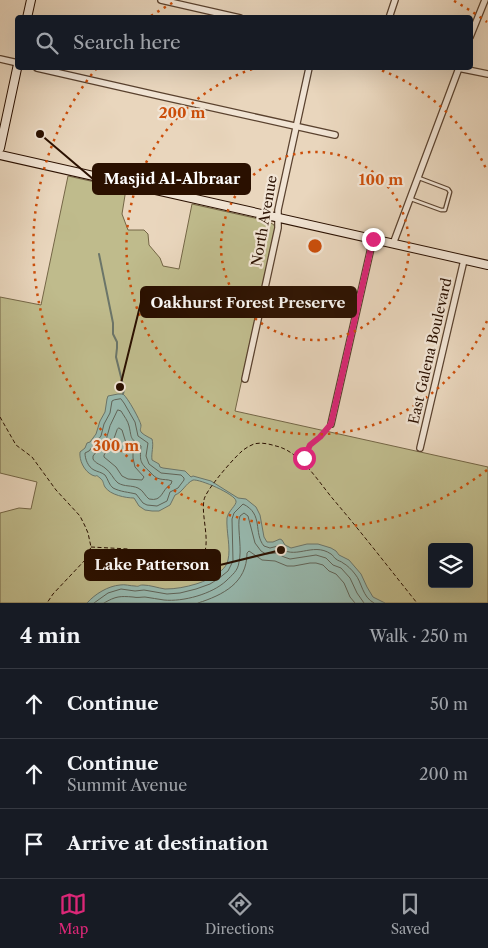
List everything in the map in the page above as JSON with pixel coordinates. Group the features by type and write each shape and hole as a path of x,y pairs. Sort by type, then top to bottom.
{"street":[{"path":"28,15 31,0"},
{"path":"161,0 227,15"},
{"path":"390,15 395,0"},
{"path":"473,30 485,0"},
{"path":"0,59 15,62"},
{"path":"0,148 17,70"},
{"path":"46,70 335,135"},
{"name":"North Avenue","path":"245,380 278,228 278,210 309,70"},
{"path":"393,244 457,70"},
{"path":"468,70 488,74"},
{"path":"0,155 488,265"},
{"path":"331,424 373,239"},
{"name":"East Galena Boulevard","path":"420,448 464,260"}],"lane":[{"path":"410,199 446,210 450,192 448,189 418,177"}],"path":[{"path":"0,417 16,445 32,457 86,526 91,547 86,559 53,594 48,603"},
{"path":"300,460 304,458 310,445 331,424"},
{"path":"91,547 129,549 155,569 182,571 192,567 199,562 204,554 206,544 205,495 242,452 252,445 259,443 289,451 300,460 348,516 417,603"}],"shaded area":[{"path":"68,176 126,189 122,214 128,230 144,230 148,234 149,245 160,258 163,266 179,269 192,204 268,221 275,228 235,411 488,467 488,603 0,603 0,513 19,508 31,509 37,482 0,473 0,297 41,305"}],"water":[{"path":"123,394 131,404 140,422 141,432 152,439 152,460 159,464 160,467 185,471 191,477 211,481 238,498 246,499 256,507 260,515 264,537 267,542 280,539 291,548 307,544 318,544 336,551 339,555 349,560 361,574 373,597 385,603 87,603 102,591 115,586 146,585 169,589 200,583 224,568 229,555 227,518 236,501 224,491 209,484 193,480 175,495 170,505 159,511 145,510 139,506 134,498 123,497 107,490 101,479 84,468 80,452 96,434 105,412 108,396"}],"waterway":[{"path":"99,254 113,323 113,334 117,342 116,357 124,389 123,394"}],"place":[{"name":"Masjid Al-Albraar","path":"40,134"},
{"name":"Oakhurst Forest Preserve","path":"120,387"},
{"name":"Lake Patterson","path":"281,550"}],"route":[{"path":"304,458 310,445 331,424 373,239"}]}
